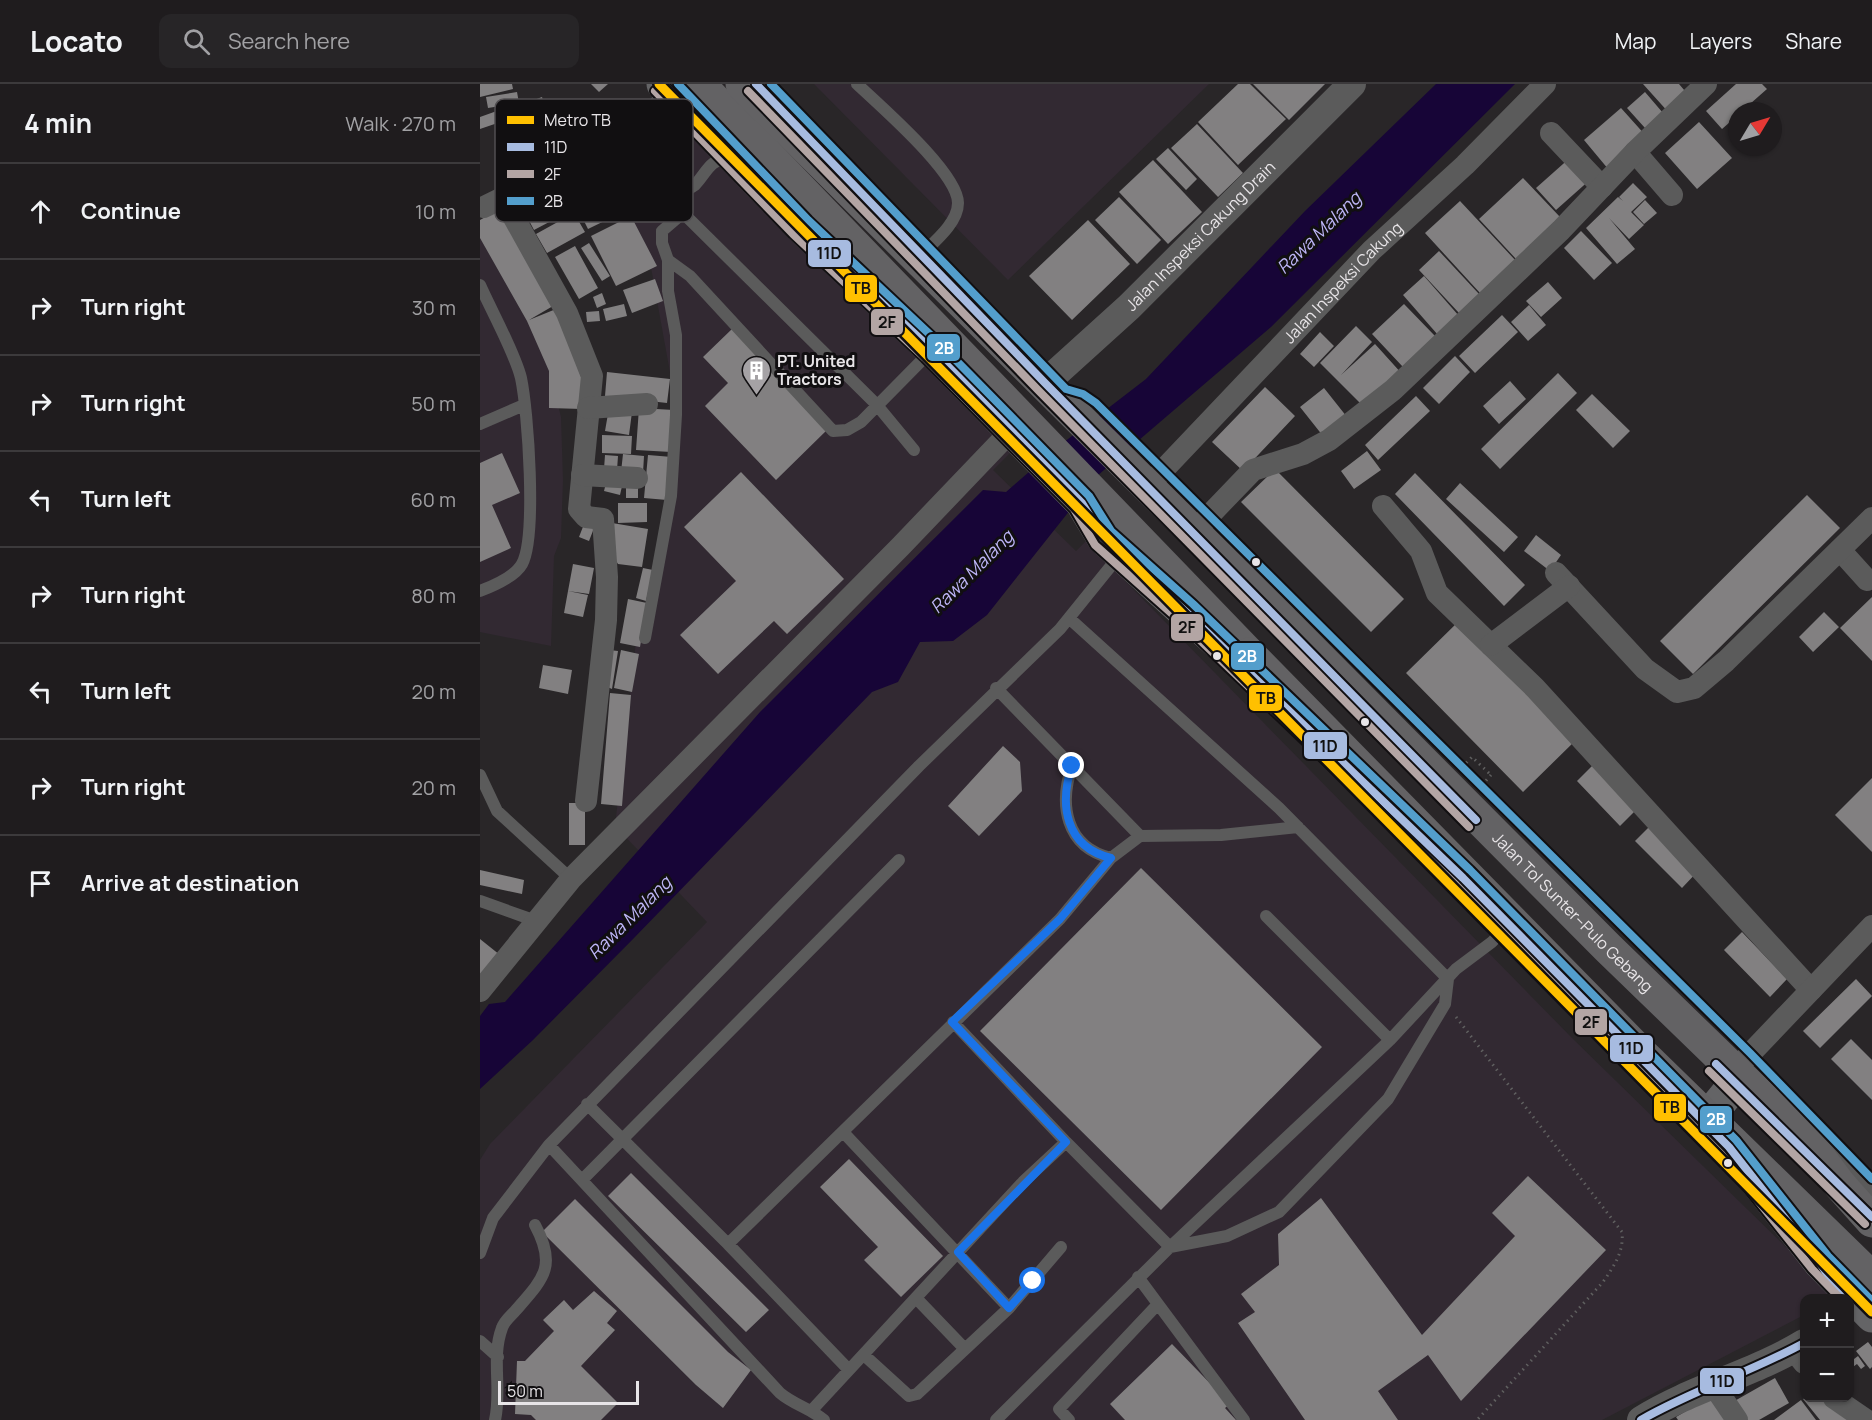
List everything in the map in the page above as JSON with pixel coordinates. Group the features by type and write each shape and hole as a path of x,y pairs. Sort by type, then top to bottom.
{"highway":[{"name":"Jalan Tol Sunter–Pulo Gebang","path":"742,84 1260,598 1608,948 1872,1201"},
{"path":"756,84 921,255 1068,402 1142,472 1735,1074 1872,1219"},
{"path":"678,87 690,99"},
{"path":"693,102 1249,654 1659,1071 1872,1278"},
{"path":"693,109 725,157 801,227 926,355 1019,440 1082,503 1112,546 1212,637 1463,878 1729,1147 1820,1263 1872,1316"},
{"path":"1249,654 1353,740 1394,778 1684,1076 1872,1260"},
{"path":"1704,1122 1735,1074"},
{"path":"1808,1142 1839,1184 1872,1219"},
{"path":"1820,1263 1839,1294"},
{"path":"1854,1319 1872,1324"}],"street":[{"name":"Jalan Inspeksi Cakung Drain","path":"1068,402 1129,307 1352,84"},
{"name":"Jalan Inspeksi Cakung","path":"1142,472 1372,250 1465,165 1545,84"},
{"path":"1202,523 1253,470 1303,454 1329,440 1393,390 1706,84"},
{"path":"667,99 678,87"},
{"path":"1551,133 1602,187"},
{"path":"1635,152 1672,195"},
{"path":"507,222 567,313 592,376 579,509 586,517 603,519 607,577 606,620 586,801"},
{"path":"588,408 647,404"},
{"path":"480,991 571,879 969,475 1019,440"},
{"path":"1142,472 1202,523 1735,1074 1872,1194"},
{"path":"582,475 637,478"},
{"path":"1383,506 1421,550 1437,593 1491,645 1620,778 1811,990"},
{"path":"1491,645 1562,580 1645,669 1677,692 1694,688 1726,661 1872,518"},
{"path":"1840,550 1867,580"},
{"path":"1735,1074 1811,990 1870,933"},
{"path":"1641,1420 1714,1386 1800,1352"},
{"path":"1714,1386 1737,1420"},
{"path":"1840,1402 1866,1420"}],"lane":[{"path":"857,84 933,159 954,187 958,204 949,226 921,255"},
{"path":"693,186 703,172 725,157"},
{"path":"645,638 671,496 676,415 676,335 668,291 668,260 662,243 662,231 672,222"},
{"path":"692,222 876,404 914,450"},
{"path":"668,260 690,276 833,431 848,430 854,426 926,355"},
{"path":"480,285 520,376 524,405 530,540 521,566 497,584 480,591"},
{"path":"480,424 524,405"},
{"path":"480,1253 493,1218 549,1145 996,688 1031,658 1070,619 1112,546"},
{"path":"1070,619 1298,827 1448,979"},
{"path":"996,688 1140,836"},
{"path":"1072,766 1065,788 1065,817 1083,843 1096,854 1111,858"},
{"path":"480,775 497,811 571,879"},
{"path":"728,1244 952,1022 1060,919 1111,858 1140,836 1221,835 1298,827"},
{"path":"582,1180 899,860"},
{"path":"480,900 536,921"},
{"path":"1266,916 1390,1040"},
{"path":"996,1420 1087,1332 1138,1277 1390,1040 1448,979 1508,926"},
{"path":"1170,1247 1227,1236 1279,1212 1388,1099 1445,1004 1448,979"},
{"path":"952,1022 1170,1247"},
{"path":"587,1104 728,1244 849,1370"},
{"path":"843,1132 1009,1308"},
{"path":"812,1410 958,1252 1066,1142"},
{"path":"549,1145 780,1393 793,1404 812,1410 824,1420"},
{"path":"495,1420 499,1401 498,1357 502,1326 539,1284 548,1266 543,1240 535,1225"},
{"path":"864,1355 909,1396 923,1390 964,1348 1009,1308 1061,1247"},
{"path":"1138,1277 1244,1420"},
{"path":"916,1298 964,1348"},
{"path":"1069,1420 1059,1410 1158,1304"},
{"path":"480,1341 498,1357"}],"path":[{"path":"1472,757 1491,775"},
{"path":"1445,1004 1622,1232 1623,1244 1618,1259 1603,1282 1477,1420"}],"shaded area":[{"path":"814,84 1209,84 1008,280"},
{"path":"693,116 1015,448 993,470 1076,551 1086,541 1572,1038 1834,1294 1800,1294 1800,1317 1602,1420 480,1420 480,1160 490,1144 707,922 615,826 637,632 657,573 675,400 650,262 627,222 693,222"},
{"path":"480,220 546,357 561,417 563,480 561,538 554,556 551,646 480,632"}],"water":[{"name":"Rawa Malang","path":"1436,84 1515,84 1271,327 1097,476 987,615 953,641 920,642 898,682 872,692 634,938 533,1040 480,1089 480,1016 489,1004 505,1002 760,712 983,490 1006,492 1059,446 1146,379 1305,211"}],"building":[{"path":"480,84 512,84 513,89 480,97"},
{"path":"591,84 608,84 599,92"},
{"path":"1238,84 1250,84 1286,119 1238,165 1198,122"},
{"path":"1253,84 1325,84 1289,120"},
{"path":"1643,84 1679,84 1690,97 1670,114"},
{"path":"1736,84 1762,84 1767,89 1752,102 1728,102 1728,124 1722,129 1706,111"},
{"path":"517,92 518,99 495,99 495,107 488,108 486,97"},
{"path":"1645,92 1663,113 1645,128 1627,108"},
{"path":"1621,108 1647,137 1609,170 1584,140"},
{"path":"495,112 495,124 480,129 480,117"},
{"path":"1699,122 1732,158 1697,189 1665,153"},
{"path":"1197,124 1243,173 1218,197 1171,148"},
{"path":"1168,148 1197,179 1186,190 1156,159"},
{"path":"1572,156 1592,178 1556,210 1536,188"},
{"path":"1153,160 1202,212 1168,244 1119,192"},
{"path":"1523,178 1560,217 1516,259 1479,219"},
{"path":"1633,183 1647,197 1631,212 1644,225 1629,239 1609,218 1635,249 1617,264 1586,228 1618,197 1623,201 1619,197"},
{"path":"1119,197 1161,240 1137,264 1095,220"},
{"path":"1645,200 1657,213 1644,224 1633,212"},
{"path":"1460,201 1516,261 1480,293 1425,233"},
{"path":"495,212 495,222 507,222 553,306 529,320 556,309 583,382 582,409 549,408 549,371 527,321 480,238 480,220"},
{"path":"1088,220 1130,264 1072,320 1029,276"},
{"path":"530,222 549,222 534,230"},
{"path":"558,222 579,222 585,232 547,253 536,234"},
{"path":"584,222 602,222 588,229"},
{"path":"619,222 634,222 657,266 616,286 591,236"},
{"path":"1581,231 1612,263 1594,280 1564,248"},
{"path":"589,243 610,276 602,281 581,248"},
{"path":"575,246 598,288 579,299 555,257"},
{"path":"1439,251 1479,294 1459,313 1419,270"},
{"path":"1424,276 1459,316 1438,335 1403,295"},
{"path":"655,279 663,301 632,313 623,290"},
{"path":"1548,282 1562,298 1541,317 1526,301"},
{"path":"602,293 606,304 597,308 593,297"},
{"path":"624,304 627,316 606,321 603,309"},
{"path":"1404,304 1435,336 1403,367 1372,334"},
{"path":"1529,305 1546,325 1528,341 1511,322"},
{"path":"599,311 600,321 587,322 586,312"},
{"path":"1502,315 1518,332 1475,373 1459,356"},
{"path":"1356,326 1372,342 1341,375 1375,344 1403,375 1366,409 1320,363"},
{"name":"PT. United Tractors","path":"732,329 828,429 776,480 705,406 728,383 703,357"},
{"path":"1320,332 1334,346 1314,367 1300,354"},
{"path":"1455,356 1470,372 1439,404 1423,388"},
{"path":"607,372 670,379 667,403 605,396"},
{"path":"1558,373 1577,393 1500,469 1481,449"},
{"path":"1510,381 1526,399 1499,424 1483,406"},
{"path":"1265,387 1295,416 1243,471 1212,442"},
{"path":"1324,388 1347,417 1323,436 1300,407"},
{"path":"1592,394 1630,431 1613,448 1576,410"},
{"path":"1416,396 1430,411 1378,460 1365,445"},
{"path":"609,408 632,412 629,435 605,431"},
{"path":"639,408 674,410 671,452 636,450"},
{"path":"602,435 632,436 631,454 602,453"},
{"path":"1367,451 1381,470 1354,489 1341,471"},
{"path":"502,453 520,493 492,505 511,548 480,562 480,463"},
{"path":"623,454 644,456 643,473 621,472"},
{"path":"605,455 618,456 617,470 604,469"},
{"path":"648,455 672,457 667,500 644,498"},
{"path":"1275,469 1404,599 1371,632 1241,502"},
{"path":"741,472 844,579 787,634 774,621 718,674 680,635 736,581 684,527"},
{"path":"1415,473 1525,585 1504,606 1395,494"},
{"path":"607,479 623,482 620,495 604,491"},
{"path":"626,480 638,481 638,498 626,498"},
{"path":"1460,483 1518,537 1504,552 1446,499"},
{"path":"1807,495 1840,528 1693,674 1660,641"},
{"path":"618,503 647,503 647,522 618,523"},
{"path":"586,519 596,523 589,541 579,537"},
{"path":"606,522 648,529 642,567 618,564 613,556"},
{"path":"1536,535 1561,555 1550,571 1524,551"},
{"path":"573,564 594,568 589,594 568,591"},
{"path":"643,568 653,570 646,601 636,598"},
{"path":"568,591 588,595 583,617 564,613"},
{"path":"1872,597 1872,661 1840,628"},
{"path":"628,599 647,603 640,647 620,643"},
{"path":"1824,612 1839,627 1813,652 1799,637"},
{"path":"1460,620 1577,739 1523,792 1406,673"},
{"path":"609,650 618,651 612,689 605,686"},
{"path":"621,650 639,654 632,692 614,688"},
{"path":"543,665 572,670 568,694 539,688"},
{"path":"610,693 631,695 622,806 601,804"},
{"path":"1003,746 1020,762 1022,791 979,836 948,806"},
{"path":"1595,763 1639,807 1620,826 1577,781"},
{"path":"1872,778 1872,852 1835,815"},
{"path":"569,803 585,803 585,845 569,845"},
{"path":"1653,823 1699,870 1682,888 1635,841"},
{"path":"1141,868 1322,1047 1161,1210 980,1031"},
{"path":"480,870 524,880 522,894 480,885"},
{"path":"1742,932 1787,979 1770,997 1724,950"},
{"path":"480,939 500,955 480,981"},
{"path":"1856,979 1872,996 1820,1048 1803,1031"},
{"path":"1851,1039 1872,1060 1872,1100 1831,1059"},
{"path":"849,1159 943,1256 901,1297 864,1260 878,1247 820,1187"},
{"path":"631,1173 769,1310 746,1332 608,1196"},
{"path":"1528,1176 1606,1250 1461,1401 1428,1355 1378,1391 1398,1420 1305,1420 1238,1323 1255,1312 1241,1294 1279,1265 1278,1234 1321,1198 1422,1335 1515,1236 1492,1213"},
{"path":"575,1199 728,1352 751,1370 723,1408 696,1385 542,1232"},
{"path":"594,1291 617,1311 607,1323 615,1330 581,1366 618,1403 601,1420 536,1420 531,1415 515,1414 517,1361 525,1361 554,1331 543,1320 564,1300 573,1310"},
{"path":"1868,1342 1872,1347 1872,1367 1870,1369 1856,1351"},
{"path":"1172,1344 1230,1404 1225,1408 1236,1420 1125,1420 1110,1404"},
{"path":"1858,1356 1865,1366 1861,1369 1857,1364 1854,1366 1854,1359"},
{"path":"1775,1378 1789,1403 1759,1420 1741,1420 1731,1403"},
{"path":"1715,1394 1730,1420 1678,1420 1676,1417"},
{"path":"1800,1401 1816,1420 1774,1420"},
{"path":"1805,1402 1833,1402 1858,1420 1820,1420"}],"metro line":[{"name":"TB","path":"659,84 674,99"},
{"name":"TB","path":"693,118 1872,1312"}],"transit line":[{"name":"11D","path":"663,84 677,99"},
{"name":"2B","path":"678,84 692,99"},
{"name":"11D","path":"756,84 1045,383 1476,820"},
{"name":"2B","path":"771,84 1066,389 1083,394 1096,403 1750,1053 1872,1179"},
{"name":"2F","path":"655,91 663,99"},
{"name":"2F","path":"748,91 1038,390 1469,827"},
{"name":"2B","path":"693,100 808,220 939,343 1089,496 1111,531 1193,604 1470,870 1736,1140 1828,1256 1872,1301"},
{"name":"11D","path":"693,115 801,227 932,350 1082,503 1103,538 1186,612 1463,878 1729,1147 1820,1263 1839,1294"},
{"name":"2F","path":"693,130 793,234 925,358 1074,509 1095,545 1179,620 1456,885 1721,1154 1812,1269 1836,1294"},
{"name":"11D","path":"1716,1064 1872,1217"},
{"name":"2F","path":"1709,1071 1865,1224"},
{"name":"11D","path":"1641,1420 1681,1399 1800,1345"}],"place":[{"name":"PT. United Tractors","path":"756,396"}],"route":[{"path":"1033,1281 1009,1308 958,1252 1023,1182 1066,1142 952,1022 1060,919 1111,858 1096,854 1083,843 1065,817 1065,788 1072,766"}]}
